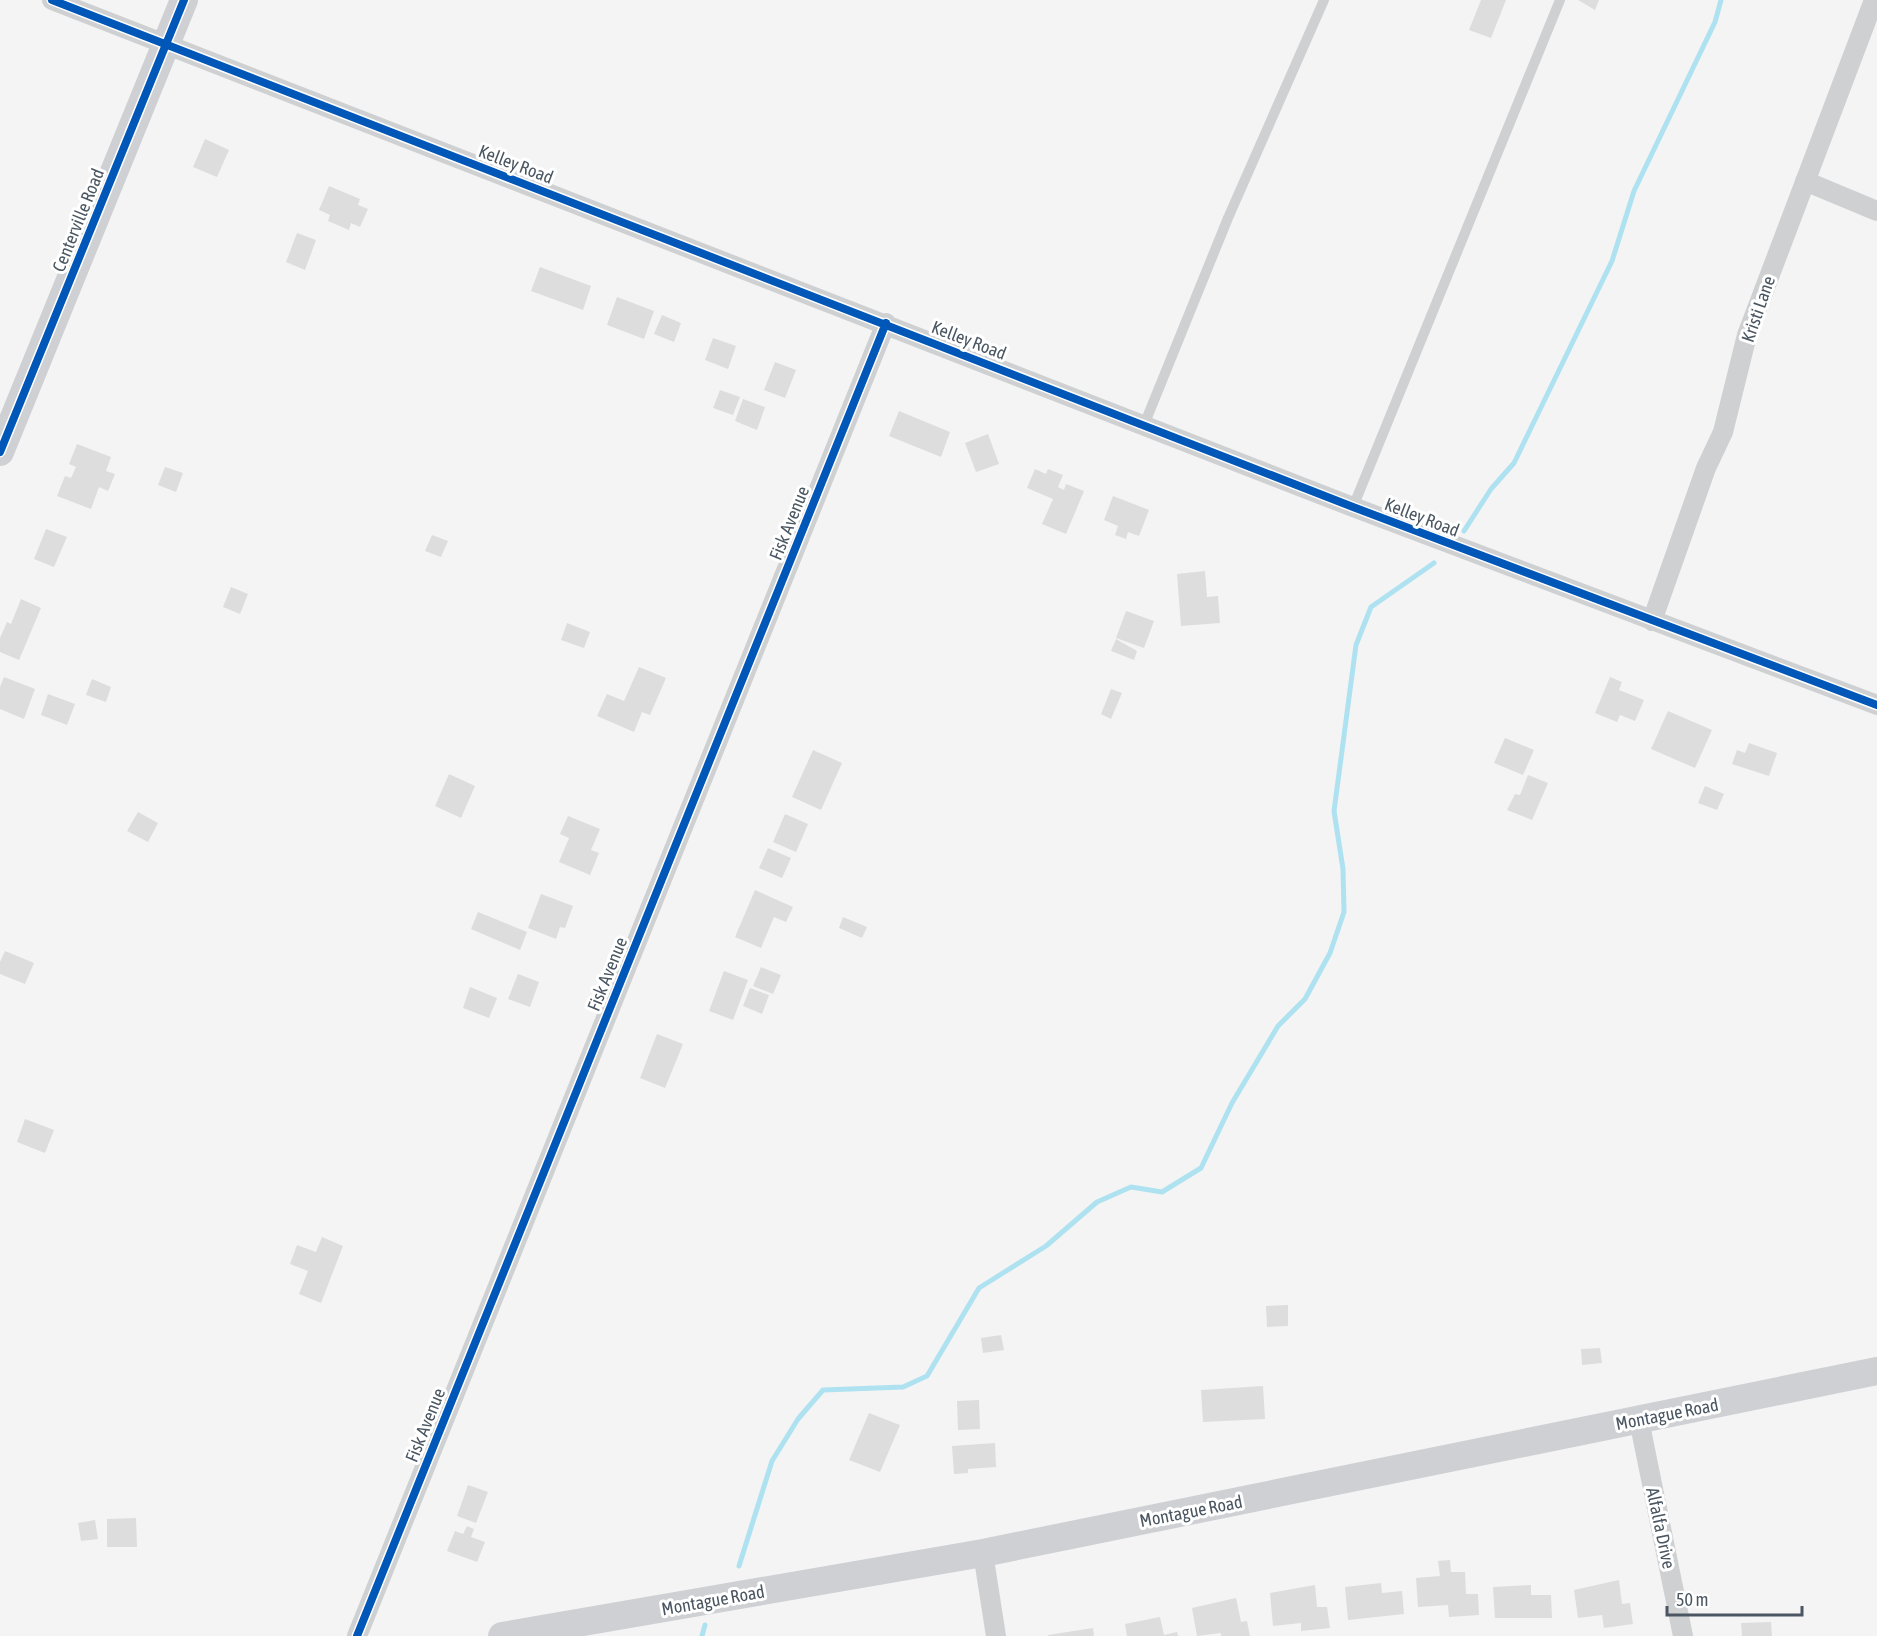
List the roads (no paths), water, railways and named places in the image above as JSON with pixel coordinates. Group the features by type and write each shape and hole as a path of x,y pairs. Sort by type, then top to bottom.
{"main road":[{"name":"Centerville Road","path":"0,452 184,0"},
{"name":"Montague Road","path":"502,1636 983,1553 1877,1371"}],"street":[{"name":"Kelley Road","path":"52,0 1353,507 1877,705"},
{"name":"Kristi Lane","path":"1652,621 1706,468 1723,432 1747,335 1874,0"},
{"path":"1805,181 1877,211"},
{"name":"Fisk Avenue","path":"357,1636 885,323"},
{"name":"Alfalfa Drive","path":"1639,1420 1683,1636"},
{"path":"983,1553 996,1636"}],"lane":[{"path":"1144,425 1228,218 1324,0"},
{"path":"1353,507 1560,0"}],"waterway":[{"path":"1464,531 1491,489 1514,463 1612,261 1634,191 1715,22 1721,0"},
{"path":"739,1566 772,1461 798,1419 823,1390 903,1387 927,1376 979,1288 1046,1246 1097,1202 1131,1187 1162,1192 1201,1168 1232,1103 1278,1026 1305,999 1330,953 1344,912 1343,869 1334,811 1356,645 1371,607 1434,563"},
{"path":"702,1636 705,1625"}]}
